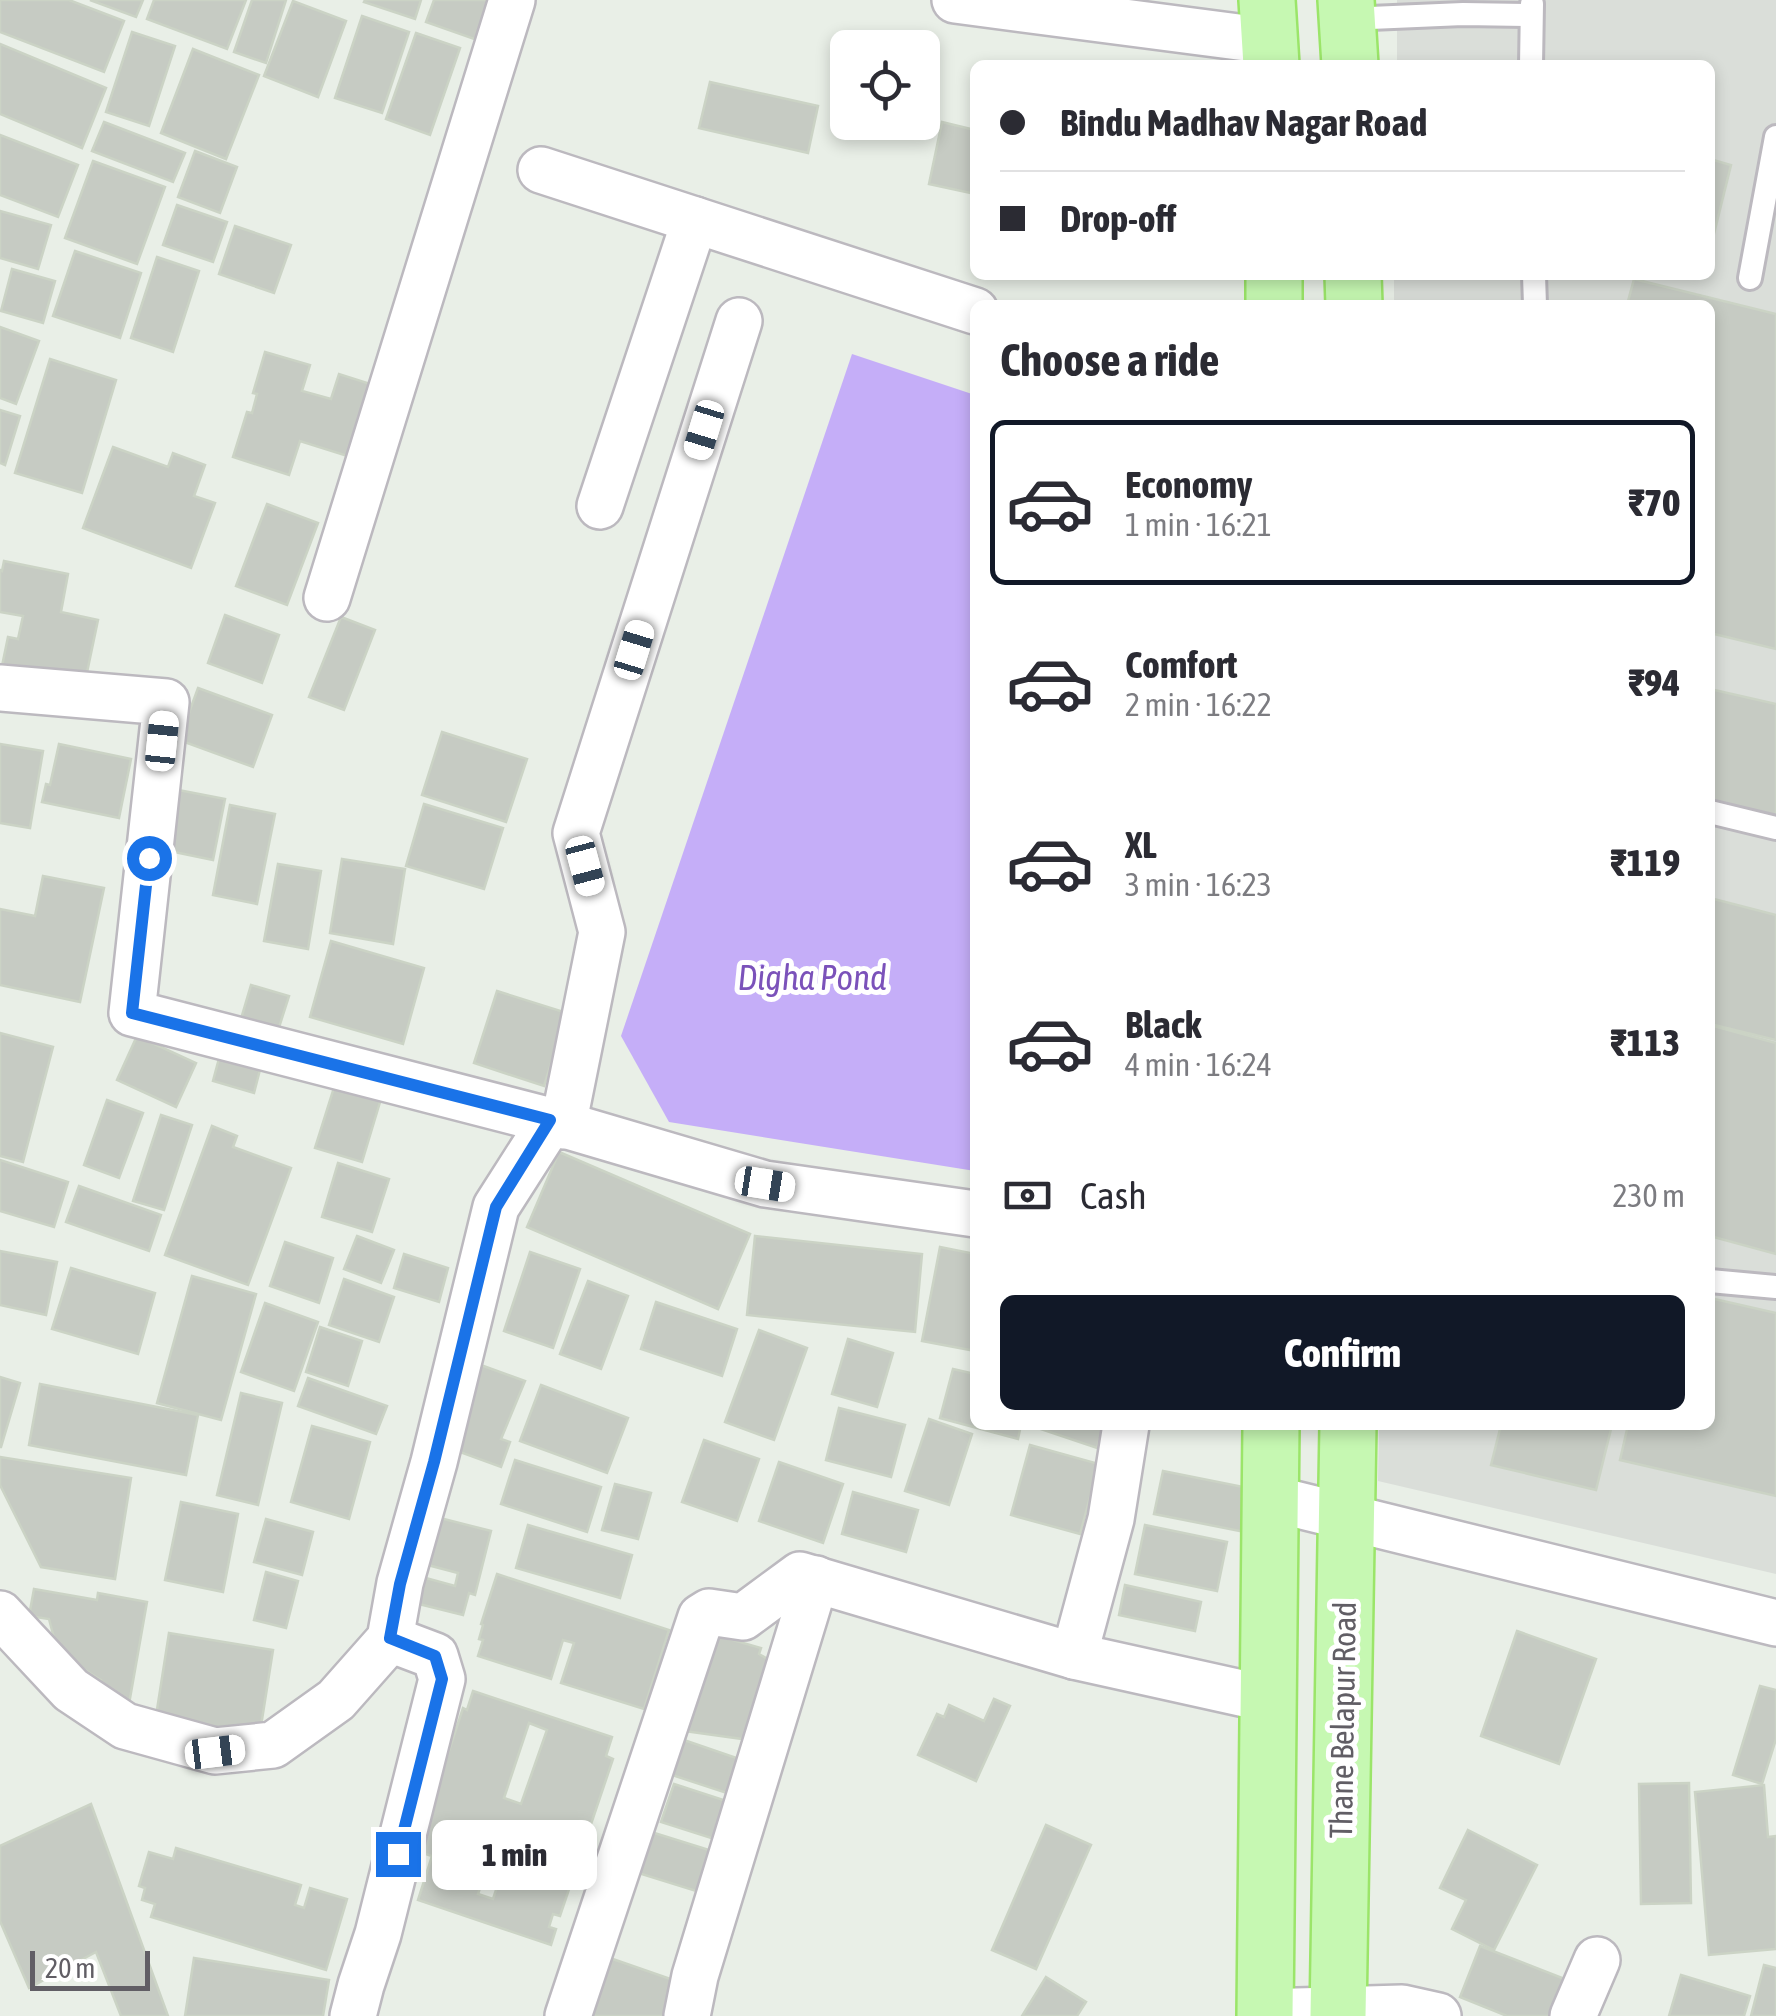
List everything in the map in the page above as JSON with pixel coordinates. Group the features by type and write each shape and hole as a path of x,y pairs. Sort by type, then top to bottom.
{"main road":[{"path":"1265,2014 1270,1430"},
{"name":"Thane Belapur Road","path":"1338,2012 1348,1430"}],"street":[{"path":"327,598 512,0"},
{"path":"955,0 1269,35"},
{"path":"541,170 970,309"},
{"path":"600,506 695,220"},
{"path":"0,1614 70,1690 125,1726 215,1752 273,1745 336,1700 390,1638 400,1584 496,1207 557,1123 602,932 576,834 739,321"},
{"path":"0,688 166,702 132,1013 557,1123 765,1184 970,1213"},
{"path":"1074,1656 1111,1520 1125,1430"},
{"path":"1270,1498 1776,1623"},
{"path":"568,2016 701,1617 710,1612 742,1616 800,1575 1074,1656 1268,1698"},
{"path":"686,2016 816,1580"},
{"path":"353,2016 378,1934 442,1679 435,1656 390,1638"},
{"path":"1573,2016 1597,1960"},
{"path":"1265,2014 1402,2008 1438,2016"}],"lane":[{"path":"1348,28 1532,8 1531,60"},
{"path":"1750,278 1776,137"},
{"path":"1715,813 1776,828"},
{"path":"1715,1281 1776,1287"}],"shaded area":[{"path":"1397,0 1776,0 1776,1574 1378,1481 1379,1430 1715,1430 1715,300 1394,300 1394,280 1715,280 1715,60 1397,60"}],"water":[{"name":"Digha Pond","path":"852,354 970,393 970,1170 669,1122 621,1036"}],"building":[{"path":"0,0 69,0 124,21 104,72 0,32"},
{"path":"90,0 143,0 136,17"},
{"path":"154,0 246,0 227,49 147,19"},
{"path":"252,0 286,0 266,63 234,52"},
{"path":"365,0 421,0 415,19"},
{"path":"434,0 491,0 477,40 426,22"},
{"path":"293,1 346,21 318,97 264,76"},
{"path":"362,16 409,32 382,113 335,98"},
{"path":"132,32 175,46 149,126 106,112"},
{"path":"416,33 460,48 430,135 386,119"},
{"path":"0,44 106,88 82,148 0,114"},
{"path":"193,49 259,75 226,159 161,133"},
{"path":"710,82 818,106 808,153 699,128"},
{"path":"104,122 185,153 173,182 92,151"},
{"path":"942,122 970,129 970,193 929,184"},
{"path":"0,135 78,165 58,217 0,195"},
{"path":"195,151 237,167 220,213 178,197"},
{"path":"1715,160 1731,165 1715,230"},
{"path":"93,161 165,187 137,264 65,238"},
{"path":"177,205 227,222 213,262 163,245"},
{"path":"0,211 51,225 38,269 0,258"},
{"path":"235,226 291,245 274,293 219,274"},
{"path":"75,251 141,273 120,338 53,316"},
{"path":"157,257 199,271 173,352 131,338"},
{"path":"12,269 55,281 43,323 1,311"},
{"path":"1634,280 1638,280 1776,314 1776,649 1715,634 1715,300 1628,300"},
{"path":"0,327 39,341 16,404 0,398"},
{"path":"265,352 310,365 302,391 331,399 339,374 383,388 360,460 300,441 289,475 233,457 247,412 252,413 257,394 253,393"},
{"path":"50,359 116,380 82,493 15,473"},
{"path":"0,410 20,416 5,465 0,463"},
{"path":"113,447 168,467 173,453 205,465 194,496 215,503 191,568 83,528"},
{"path":"267,504 318,523 287,605 236,586"},
{"path":"4,561 68,574 61,612 98,620 85,682 2,666 8,637 18,639 23,616 0,612 0,570"},
{"path":"225,615 279,635 262,683 208,663"},
{"path":"341,617 375,630 344,710 309,697"},
{"path":"198,688 272,715 253,767 179,740"},
{"path":"1715,690 1776,704 1776,819 1715,804"},
{"path":"442,732 527,759 506,822 422,795"},
{"path":"0,744 43,751 30,828 0,823"},
{"path":"59,744 131,759 119,818 42,802"},
{"path":"168,788 225,799 213,860 155,848"},
{"path":"424,804 503,828 484,889 406,866"},
{"path":"230,805 275,814 257,904 213,895"},
{"path":"342,859 405,869 393,944 330,933"},
{"path":"278,864 321,871 308,949 264,941"},
{"path":"43,876 104,888 80,1002 0,985 0,909 35,916"},
{"path":"1715,899 1776,915 1776,1040 1715,1025"},
{"path":"331,941 424,968 403,1044 310,1017"},
{"path":"251,985 289,996 275,1040 238,1029"},
{"path":"497,991 567,1013 544,1086 474,1063"},
{"path":"1715,1026 1776,1043 1776,1254 1715,1237"},
{"path":"0,1033 53,1047 23,1162 0,1156"},
{"path":"137,1036 196,1063 176,1107 117,1080"},
{"path":"221,1051 262,1062 254,1093 213,1081"},
{"path":"337,1078 383,1092 362,1162 315,1148"},
{"path":"107,1100 143,1113 119,1178 84,1165"},
{"path":"161,1115 192,1125 164,1210 133,1201"},
{"path":"212,1126 237,1136 233,1147 291,1168 248,1285 165,1255"},
{"path":"559,1152 750,1234 718,1309 527,1227"},
{"path":"0,1160 68,1182 54,1227 0,1211"},
{"path":"338,1163 389,1179 372,1232 322,1217"},
{"path":"79,1186 161,1215 149,1251 66,1222"},
{"path":"357,1236 394,1250 381,1283 344,1269"},
{"path":"755,1236 922,1254 915,1332 747,1315"},
{"path":"285,1242 333,1258 319,1303 270,1286"},
{"path":"940,1247 970,1253 970,1350 922,1341"},
{"path":"0,1251 57,1262 46,1315 0,1305"},
{"path":"530,1252 580,1269 553,1348 504,1331"},
{"path":"404,1254 448,1268 439,1302 394,1288"},
{"path":"71,1268 155,1293 138,1354 52,1329"},
{"path":"192,1276 256,1294 221,1420 157,1403"},
{"path":"344,1279 394,1297 379,1342 329,1325"},
{"path":"588,1281 628,1296 601,1369 560,1354"},
{"path":"1715,1299 1776,1313 1776,1496 1620,1460 1627,1430 1715,1430"},
{"path":"656,1302 737,1329 722,1376 641,1349"},
{"path":"265,1303 318,1322 294,1391 241,1372"},
{"path":"320,1327 362,1341 348,1386 306,1372"},
{"path":"759,1330 807,1348 774,1440 725,1422"},
{"path":"848,1339 893,1353 877,1407 832,1394"},
{"path":"478,1364 525,1381 501,1439 510,1442 501,1467 449,1448"},
{"path":"953,1369 970,1373 970,1426 940,1418"},
{"path":"0,1377 20,1383 1,1447 0,1447"},
{"path":"308,1378 387,1406 376,1434 298,1406"},
{"path":"40,1384 198,1415 186,1475 29,1445"},
{"path":"541,1385 628,1418 607,1473 520,1441"},
{"path":"241,1393 282,1403 258,1505 217,1495"},
{"path":"839,1408 905,1425 891,1477 826,1460"},
{"path":"929,1419 972,1434 949,1505 905,1491"},
{"path":"312,1426 370,1442 349,1519 291,1502"},
{"path":"985,1430 1020,1430 1018,1439"},
{"path":"1044,1430 1102,1430 1097,1448"},
{"path":"1500,1430 1611,1430 1596,1490 1491,1465"},
{"path":"704,1440 759,1459 737,1521 682,1502"},
{"path":"1030,1445 1099,1464 1080,1534 1011,1515"},
{"path":"0,1457 131,1478 115,1579 41,1567 0,1485"},
{"path":"515,1460 601,1487 587,1532 501,1504"},
{"path":"779,1462 843,1484 823,1543 759,1521"},
{"path":"1163,1471 1263,1491 1255,1534 1154,1514"},
{"path":"615,1484 651,1493 638,1539 602,1530"},
{"path":"853,1492 918,1510 906,1552 842,1534"},
{"path":"181,1502 238,1514 223,1592 165,1580"},
{"path":"436,1517 491,1531 475,1595 469,1593 463,1615 419,1604 426,1578 455,1586 458,1573 424,1564"},
{"path":"266,1519 313,1532 302,1575 254,1562"},
{"path":"528,1525 632,1555 620,1598 516,1568"},
{"path":"1145,1525 1227,1542 1217,1591 1135,1574"},
{"path":"266,1572 298,1581 286,1628 254,1620"},
{"path":"497,1574 669,1630 644,1709 561,1683 574,1643 563,1640 551,1679 478,1656 483,1640 479,1639 481,1624"},
{"path":"1125,1585 1201,1602 1195,1631 1119,1615"},
{"path":"34,1589 97,1600 98,1593 147,1602 129,1704 98,1698 101,1680 58,1653 49,1619 29,1616"},
{"path":"1517,1631 1596,1659 1559,1764 1481,1736"},
{"path":"705,1632 761,1648 759,1654 783,1668 757,1741 677,1730"},
{"path":"169,1633 273,1650 258,1745 154,1729"},
{"path":"1760,1686 1776,1690 1776,1739 1762,1784 1733,1775"},
{"path":"473,1691 612,1737 606,1756 613,1759 560,1916 553,1914 549,1927 556,1929 551,1945 418,1900 432,1856 416,1851 463,1708 467,1710","holes":["529,1723 547,1730 521,1804 504,1798","501,1826 516,1830 493,1899 478,1894"]},
{"path":"994,1699 1010,1706 976,1781 918,1755 937,1714 944,1717 949,1705 984,1721"},
{"path":"678,1738 754,1764 742,1798 666,1773"},
{"path":"1689,1783 1691,1903 1641,1904 1639,1784"},
{"path":"674,1784 745,1807 733,1845 661,1822"},
{"path":"1764,1785 1768,1837 1776,1836 1776,1949 1709,1955 1695,1792"},
{"path":"91,1804 168,2016 121,2016 96,1952 29,1988 0,1921 0,1846"},
{"path":"1046,1825 1091,1845 1036,1969 992,1950"},
{"path":"1468,1830 1537,1865 1494,1950 1452,1929 1466,1900 1440,1888"},
{"path":"648,1831 722,1854 709,1895 635,1872"},
{"path":"176,1848 301,1885 295,1905 304,1908 310,1888 347,1899 326,1970 151,1917 155,1904 142,1900 145,1888 139,1886 149,1852 173,1859"},
{"path":"1480,1946 1580,1985 1568,2016 1507,2016 1460,1997"},
{"path":"607,1957 688,1985 681,2016 589,2016"},
{"path":"194,1958 329,1980 323,2016 185,2016"},
{"path":"1764,1965 1776,1968 1776,2016 1751,2016"},
{"path":"1681,1975 1750,1996 1744,2016 1669,2016"},
{"path":"1046,1977 1086,2002 1077,2016 1022,2016"}],"route":[{"path":"149,858 132,1013 550,1120 496,1207 400,1584 390,1638 435,1656 442,1679 398,1854"}]}
